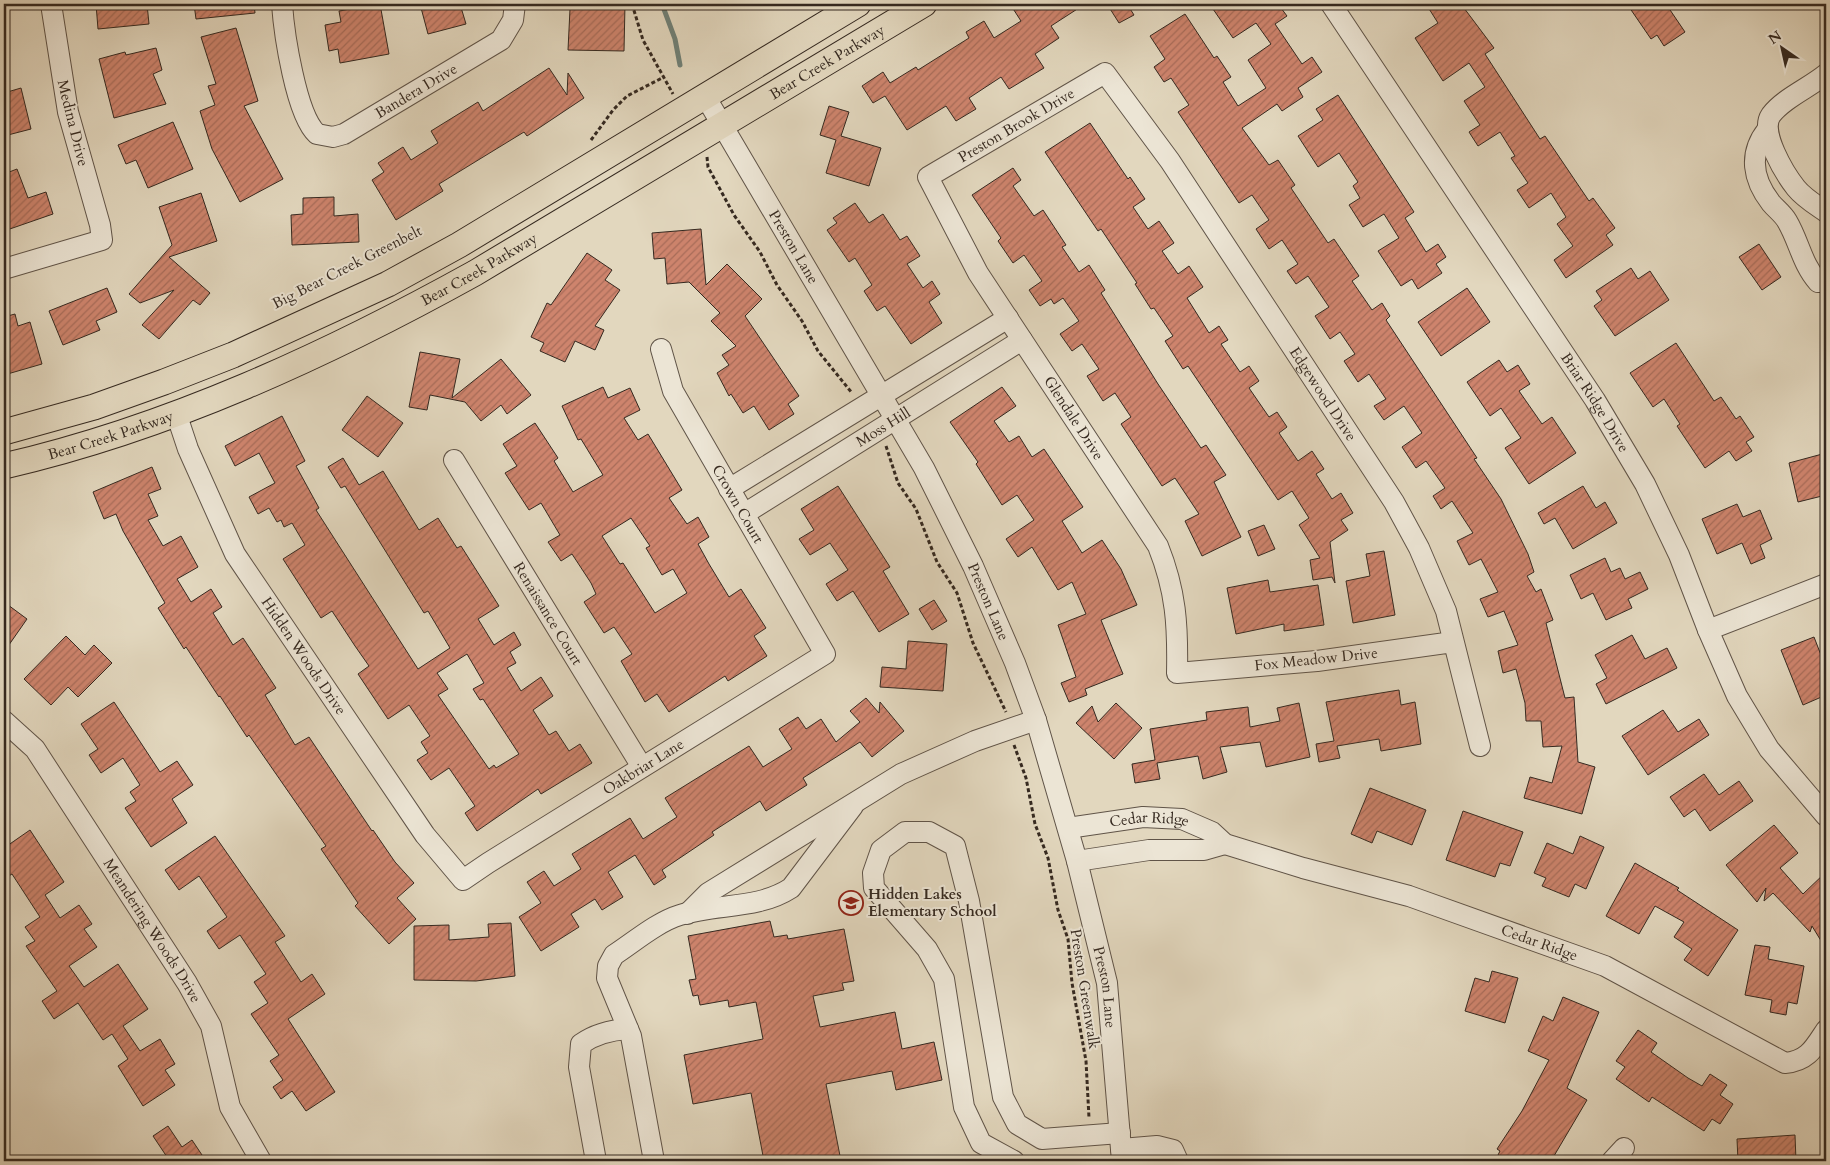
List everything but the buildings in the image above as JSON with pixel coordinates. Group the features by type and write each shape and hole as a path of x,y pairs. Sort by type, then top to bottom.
{"main road":[{"name":"Bear Creek Parkway","path":"4,432 94,407 164,382 233,355 388,284 459,245 858,4"},
{"name":"Bear Creek Parkway","path":"4,466 104,438 176,413 246,386 403,313 475,273 924,4"}],"street":[{"name":"Medina Drive","path":"4,269 102,240 100,225 68,112 51,4"},
{"name":"Bandera Drive","path":"282,4 288,49 303,110 309,124 317,134 333,137 344,134 501,40 513,20 515,4"},
{"name":"Briar Ridge Drive","path":"1331,4 1596,400 1645,484 1679,555 1708,630 1737,696 1769,749 1826,816"},
{"name":"Preston Brook Drive","path":"928,177 1105,73"},
{"name":"Edgewood Drive","path":"1105,73 1170,161 1394,502 1433,579 1446,611 1480,746"},
{"path":"1826,74 1777,109 1769,118 1767,130 1754,154 1756,179 1771,203 1786,220 1810,274 1818,282 1826,282"},
{"name":"Preston Lane","path":"705,96 924,468 973,566 1015,663 1036,720 1068,828 1107,983 1119,1153"},
{"path":"1767,130 1781,164 1797,189 1826,212"},
{"name":"Glendale Drive","path":"928,177 978,273 1158,546 1169,572 1178,625 1177,673"},
{"name":"Moss Hill","path":"729,489 881,394 1008,318"},
{"name":"Moss Hill","path":"744,514 1022,340"},
{"name":"Crown Court","path":"662,349 673,391 824,654"},
{"path":"950,353 966,376"},
{"name":"Hidden Woods Drive","path":"176,413 188,449 235,554 425,835 463,880"},
{"path":"795,448 810,473"},
{"name":"Renaissance Court","path":"454,460 642,767"},
{"path":"1708,630 1826,584"},
{"name":"Fox Meadow Drive","path":"1177,673 1317,661 1454,642"},
{"name":"Oakbriar Lane","path":"463,880 824,654"},
{"path":"688,914 716,888 853,806 901,774 975,742 1036,720"},
{"name":"Meandering Woods Drive","path":"4,721 35,749 187,983 211,1026 230,1107 261,1161"},
{"path":"654,1161 628,1029 607,978 608,966 614,955 680,915 756,903 777,897 791,888 853,806"},
{"path":"1143,817 1149,850"},
{"name":"Cedar Ridge","path":"1068,828 1143,817 1182,819 1212,832 1225,844 1303,868 1409,896 1605,966 1785,1064 1798,1062 1808,1055 1826,1030"},
{"path":"1014,1161 981,1143 964,1107 944,979 927,949 874,888 873,873 882,850 905,832 929,832 955,846 969,901 989,1006 1003,1097 1017,1124 1042,1139 1119,1153 1157,1146 1173,1150 1178,1161"},
{"name":"Cedar Ridge","path":"1077,861 1149,850 1204,850 1225,844"},
{"path":"596,1161 579,1067 581,1044 598,1035 628,1029"}],"path":[{"path":"632,4 643,40 674,96"},
{"path":"584,146 596,135 612,110 627,96 664,77"},
{"name":"Preston Greenwalk","path":"1013,744 1026,778 1035,824 1048,858 1058,910 1068,939 1072,983 1086,1061 1090,1124"}],"waterway":[{"path":"662,4 675,39 680,65"}],"place":[{"name":"Hidden Lakes Elementary School","path":"851,903"}]}
